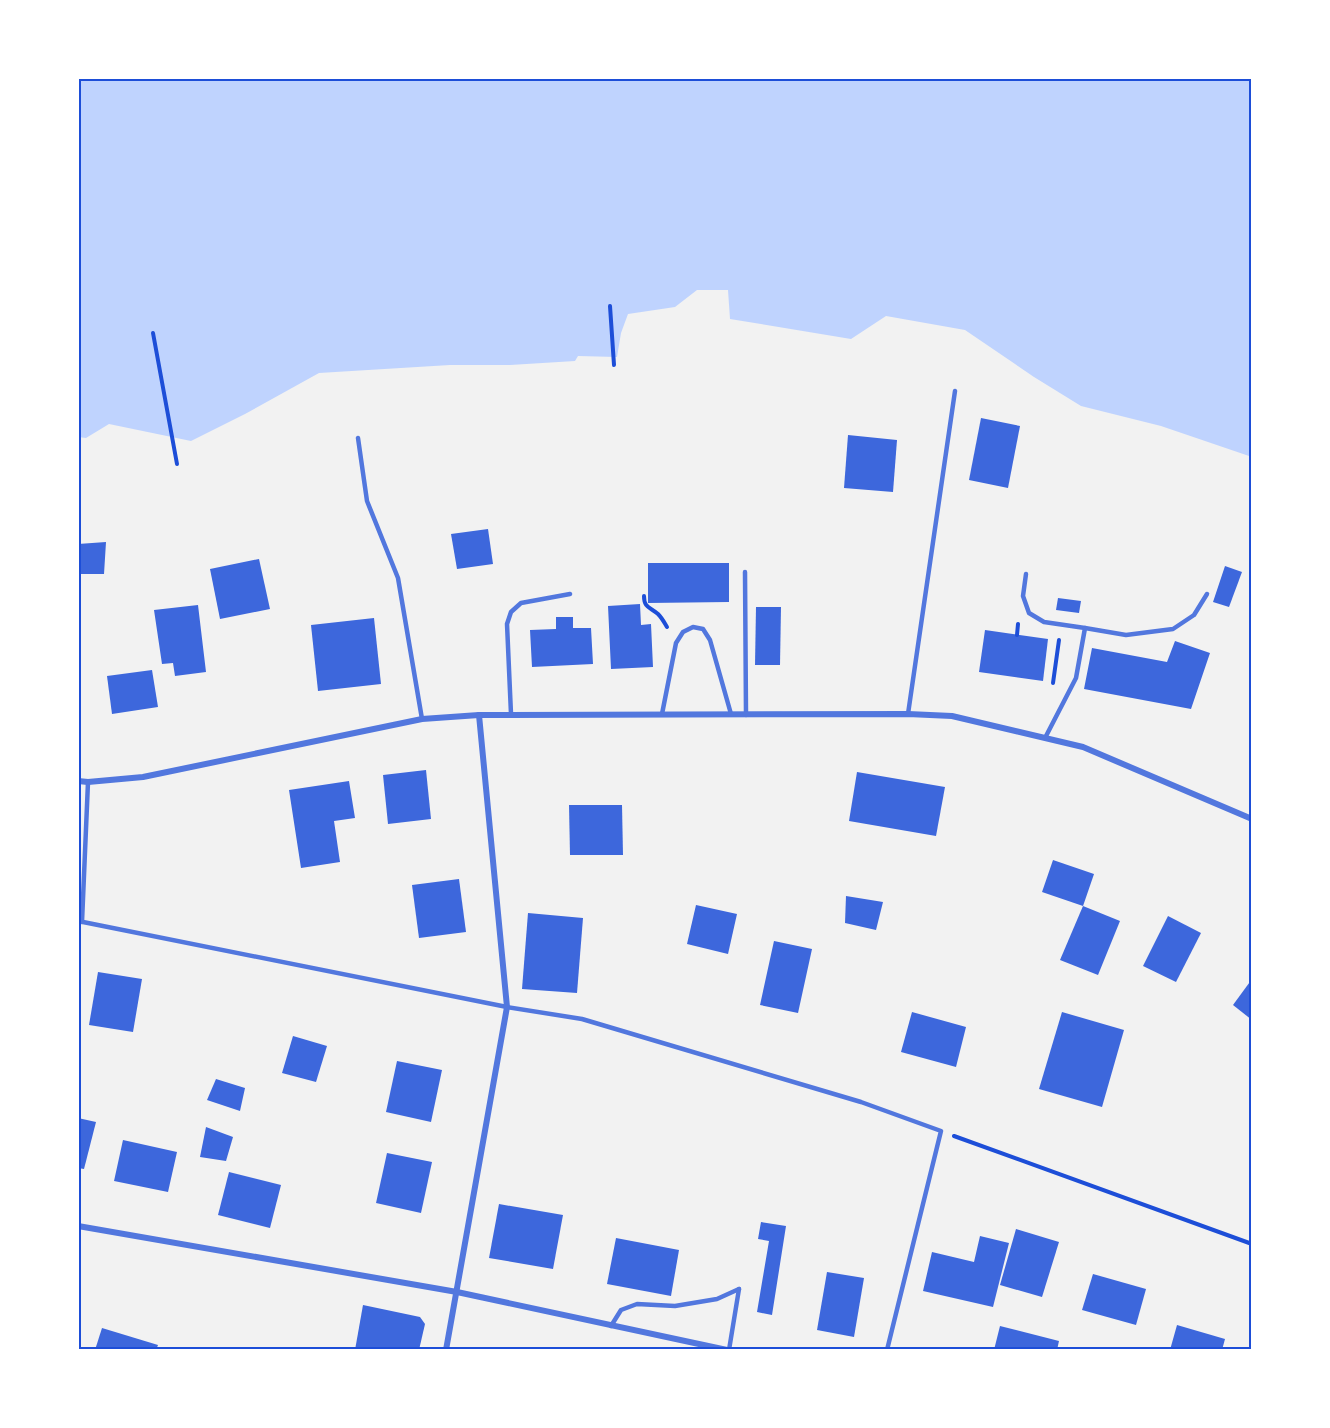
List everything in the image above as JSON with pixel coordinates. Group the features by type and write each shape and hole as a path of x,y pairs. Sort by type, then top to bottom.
{"street":[{"path":"78,781 143,777 422,720 479,715 908,714 952,716 1083,747 1252,819"},
{"path":"447,1350 507,1007 479,715"},
{"path":"78,1226 457,1292 728,1350"}],"lane":[{"path":"908,714 955,391"},
{"path":"358,438 367,501 398,578 422,720"},
{"path":"745,572 746,715"},
{"path":"1026,574 1023,596 1029,613 1044,622 1126,635 1173,629 1194,615 1208,594"},
{"path":"511,714 507,624 511,612 521,603 570,594"},
{"path":"662,714 676,643 682,632 693,627 703,629 710,640 731,714"},
{"path":"1045,738 1076,678 1085,628"},
{"path":"88,782 80,922 507,1007 582,1019 861,1102 941,1131 887,1350"},
{"path":"611,1326 621,1310 637,1304 675,1306 717,1299 739,1289 728,1350"}],"path":[{"path":"610,306 614,365"},
{"path":"153,333 177,464"},
{"path":"644,596 647,608 655,611 662,618 676,643"},
{"path":"1017,635 1018,624"},
{"path":"1058,712 1053,682 1061,624"},
{"path":"941,1131 1252,1244"}],"water":[{"path":"78,78 1252,78 1252,457 1161,426 1081,406 965,330 886,316 851,339 730,319 728,290 697,290 675,307 628,314 621,333 617,357 578,356 575,361 510,365 450,365 319,373 191,441 109,424 86,438 78,437"}],"building":[{"path":"981,418 1020,426 1008,488 969,480"},
{"path":"848,435 897,440 893,492 844,488"},
{"path":"488,529 493,564 457,569 451,534"},
{"path":"106,542 104,574 78,574 78,544"},
{"path":"259,559 270,609 220,619 210,569"},
{"path":"648,563 729,563 729,602 648,603"},
{"path":"1225,566 1242,572 1229,607 1213,602"},
{"path":"1058,598 1081,601 1079,613 1056,610"},
{"path":"640,604 641,625 651,624 653,667 611,669 608,606"},
{"path":"198,605 206,672 175,676 173,663 162,664 154,610"},
{"path":"756,607 781,607 780,665 755,665"},
{"path":"556,617 573,617 573,628 591,628 593,664 532,667 530,630 556,629"},
{"path":"374,618 381,684 318,691 311,625"},
{"path":"985,630 1048,639 1043,681 979,672"},
{"path":"1175,641 1210,653 1191,709 1084,689 1092,648 1167,662"},
{"path":"152,670 158,707 112,714 107,676"},
{"path":"426,770 431,819 388,824 383,775"},
{"path":"857,772 945,787 936,836 849,821"},
{"path":"349,781 355,818 334,821 340,862 301,868 289,790"},
{"path":"569,805 622,805 623,855 570,855"},
{"path":"1053,860 1094,874 1083,906 1042,892"},
{"path":"459,879 466,932 419,938 412,885"},
{"path":"846,896 883,902 876,930 845,923"},
{"path":"696,905 737,914 728,954 687,944"},
{"path":"1083,906 1120,921 1098,975 1060,960"},
{"path":"528,913 583,918 577,993 522,989"},
{"path":"1168,916 1201,933 1176,982 1143,966"},
{"path":"774,941 812,949 798,1013 760,1005"},
{"path":"98,972 142,979 133,1032 89,1025"},
{"path":"1252,979 1252,1020 1233,1005"},
{"path":"912,1012 966,1027 956,1067 901,1052"},
{"path":"1062,1012 1124,1030 1102,1107 1039,1089"},
{"path":"293,1036 327,1046 316,1082 282,1073"},
{"path":"397,1061 442,1070 431,1122 386,1112"},
{"path":"216,1079 245,1088 240,1111 207,1100"},
{"path":"78,1118 96,1122 84,1169 78,1168"},
{"path":"206,1127 233,1137 226,1161 200,1157"},
{"path":"123,1140 177,1152 168,1192 114,1181"},
{"path":"387,1153 432,1162 421,1213 376,1203"},
{"path":"229,1172 281,1185 270,1228 218,1215"},
{"path":"499,1204 563,1215 553,1269 489,1258"},
{"path":"761,1222 786,1226 772,1315 757,1312 769,1241 758,1239"},
{"path":"1016,1229 1059,1242 1042,1297 1000,1285"},
{"path":"980,1236 1009,1243 993,1307 923,1291 932,1252 974,1262"},
{"path":"616,1238 679,1250 671,1296 607,1284"},
{"path":"827,1272 864,1278 854,1337 817,1330"},
{"path":"1093,1274 1146,1289 1136,1325 1082,1310"},
{"path":"363,1305 420,1317 425,1324 419,1350 355,1350"},
{"path":"1177,1325 1225,1339 1222,1350 1170,1350"},
{"path":"1000,1326 1059,1341 1057,1350 994,1350"},
{"path":"102,1328 158,1345 156,1350 95,1350"}]}
